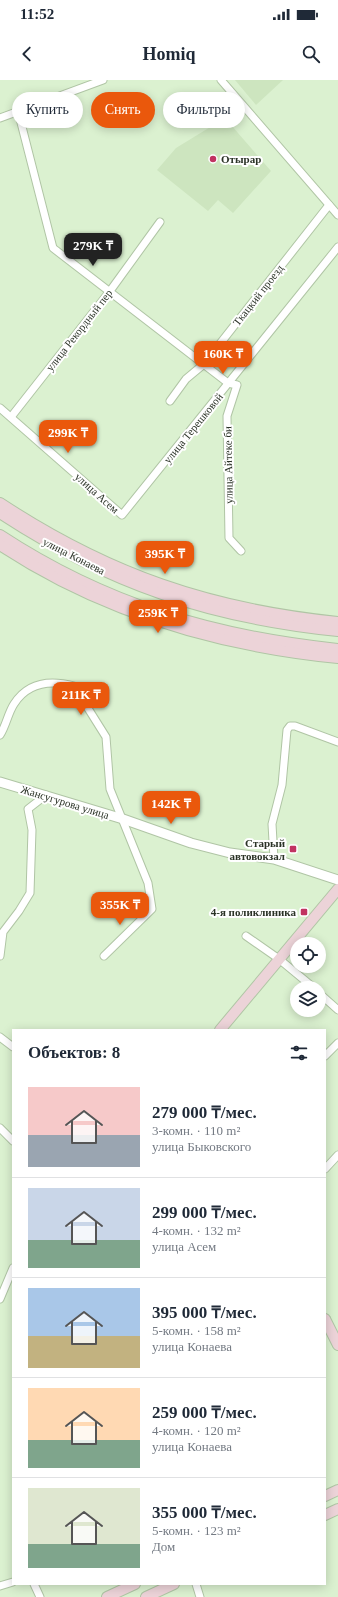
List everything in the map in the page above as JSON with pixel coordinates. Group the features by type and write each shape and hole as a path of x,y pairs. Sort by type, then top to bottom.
{"main road":[{"path":"0,503 80,550 121,570 170,588 222,604 283,615 338,622"},
{"name":"улица Конаева","path":"0,513 27,531 76,558 118,578 167,597 220,612 281,624 338,631"},
{"name":"улица Конаева","path":"0,535 68,574 110,594 161,614 215,630 278,642 338,649"},
{"path":"0,545 64,582 107,602 158,622 227,641 277,651 338,658"},
{"path":"221,1029 338,889"},
{"path":"326,1321 338,1345"},
{"path":"326,1496 338,1490"},
{"path":"326,1515 338,1509"},
{"path":"107,1597 134,1585"},
{"path":"146,1597 172,1585"}],"street":[{"path":"70,92 103,80"},
{"path":"222,80 338,215"},
{"path":"0,118 12,113"},
{"path":"22,128 53,248 228,383"},
{"name":"Ткацкий проезд","path":"170,401 186,379 204,364 329,205"},
{"name":"улица Рекордный пер","path":"11,417 110,292 160,222"},
{"name":"улица Терешковой","path":"122,515 338,247"},
{"name":"улица Айтеке би","path":"228,383 237,385 227,416 229,538 241,551"},
{"name":"улица Асем","path":"0,408 122,515"},
{"path":"0,735 14,704 30,689 44,682 59,682 74,686 106,737 110,789 148,883 152,909 104,956"},
{"path":"274,859 272,824 282,785 287,730 290,726 295,726 338,742"},
{"name":"Жансугурова улица","path":"0,782 123,819 191,843 230,854 274,859 338,880"},
{"path":"0,956 3,932 19,911 30,893 32,830 28,809 46,795"},
{"path":"246,936 279,959 306,981"},
{"path":"326,999 338,1010"},
{"path":"0,1037 12,1046"},
{"path":"326,1055 338,1043"},
{"path":"0,1128 12,1139"},
{"path":"326,1168 338,1155"},
{"path":"0,1299 12,1270"},
{"path":"0,1586 12,1582"},
{"path":"34,1585 40,1597"},
{"path":"196,1585 200,1597"}],"shaded area":[{"path":"235,80 283,80 256,105"},
{"name":"Отырар","path":"209,128 234,128 271,171 233,213 218,200 208,211 157,170 176,148"}],"place":[{"name":"Отырар","path":"213,159"},
{"name":"Старый автовокзал","path":"293,849"},
{"name":"4-я поликлиника","path":"304,912"}]}
